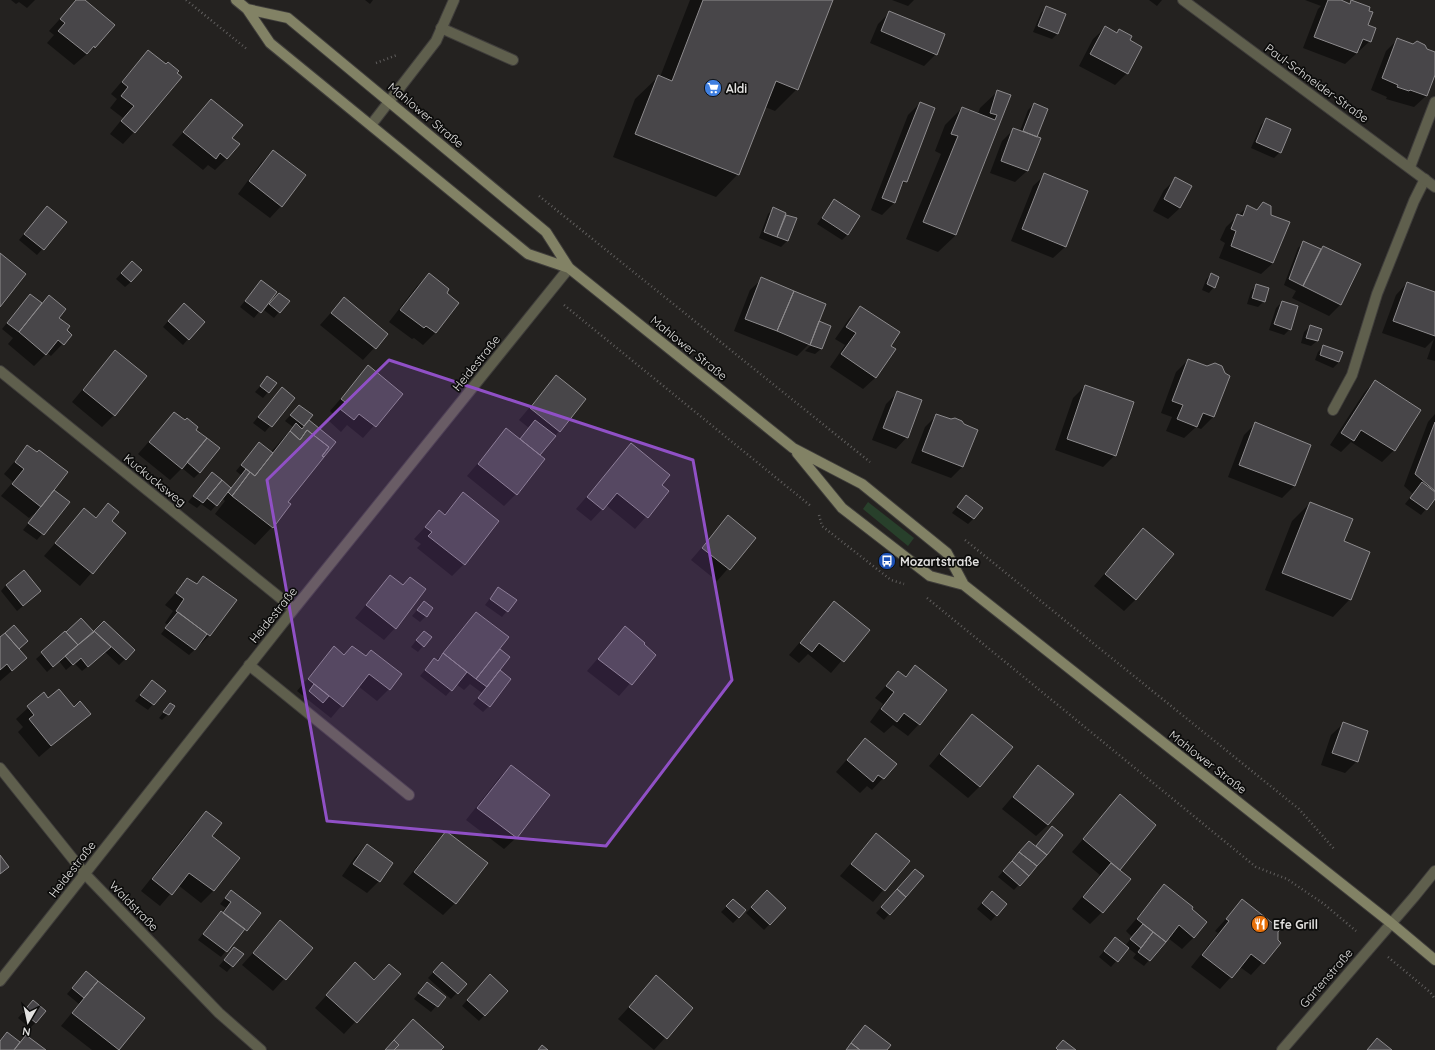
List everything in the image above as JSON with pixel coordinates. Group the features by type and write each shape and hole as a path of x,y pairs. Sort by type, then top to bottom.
{"main road":[{"name":"Mahlower Straße","path":"236,0 247,9 270,43 528,254 569,268"},
{"name":"Mahlower Straße","path":"247,9 288,18 546,232 569,268 793,448 868,489 947,553 964,585"},
{"name":"Mahlower Straße","path":"793,448 842,508 930,576 964,585 1391,923 1435,960"}],"street":[{"path":"371,125 390,103 436,41 454,0"},
{"name":"Paul-Schneider-Straße","path":"1183,0 1425,178 1435,187"},
{"path":"441,28 513,60"},
{"path":"1410,168 1435,102"},
{"path":"1333,410 1352,375 1377,294 1414,201 1425,178"},
{"name":"Heidestraße","path":"0,981 294,609 569,268"},
{"name":"Kuckucksweg","path":"0,371 294,609"},
{"path":"249,666 409,795"},
{"name":"Waldstraße","path":"0,768 85,874 219,1013 261,1050"},
{"name":"Gartenstraße","path":"1282,1050 1435,870"}],"path":[{"path":"186,0 248,50"},
{"path":"535,193 875,467"},
{"path":"549,293 818,512 822,526 891,580 908,585"},
{"path":"963,539 1299,809"},
{"path":"923,596 1256,867 1287,879 1324,904 1430,992 1435,999"}],"highlighted area":[{"path":"389,360 693,460 732,680 606,846 327,821 267,480"}],"green space":[{"path":"868,502 914,538 908,546 863,509"}],"building":[{"path":"76,0 85,0 115,25 95,48 94,46 87,54 58,31 65,23 60,19"},
{"name":"Aldi","path":"703,0 833,0 798,90 776,81 739,175 635,134 658,75 672,81"},
{"path":"1328,0 1341,0 1350,4 1351,0 1370,7 1369,11 1373,12 1368,25 1376,28 1371,42 1363,39 1357,53 1314,37"},
{"path":"1046,6 1066,14 1058,34 1038,26"},
{"path":"889,11 945,34 937,55 881,31"},
{"path":"1105,26 1117,33 1119,29 1132,36 1130,40 1142,47 1128,74 1090,54"},
{"path":"1397,38 1413,44 1417,41 1425,45 1427,49 1435,52 1435,75 1427,96 1397,87 1398,85 1382,78"},
{"path":"148,50 166,64 168,62 179,71 177,73 182,77 135,133 121,121 134,106 121,96 128,87 122,82"},
{"path":"997,90 1011,95 956,235 923,222 958,136 951,134 962,107 995,120 997,115 990,113"},
{"path":"211,99 243,125 232,138 240,144 227,159 220,153 216,159 183,132"},
{"path":"920,102 935,108 907,182 903,181 895,203 882,198"},
{"path":"1034,103 1048,109 1037,137 1023,131"},
{"path":"1266,118 1291,129 1281,153 1256,142"},
{"path":"1013,128 1041,138 1028,171 1001,161"},
{"path":"273,150 306,175 282,207 249,181"},
{"path":"1044,173 1088,191 1066,247 1022,229"},
{"path":"1175,177 1192,186 1180,208 1164,199"},
{"path":"834,199 860,216 848,235 822,218"},
{"path":"1263,202 1271,206 1271,215 1290,222 1273,263 1231,246 1236,231 1231,229 1237,214 1243,216 1247,205 1257,210"},
{"path":"47,206 67,222 44,250 24,234"},
{"path":"773,207 786,213 777,237 764,232"},
{"path":"786,215 797,218 788,241 777,237"},
{"path":"1303,241 1321,249 1303,286 1289,279"},
{"path":"1323,246 1361,264 1341,305 1303,286"},
{"path":"0,253 26,274 0,307"},
{"path":"132,261 142,270 131,282 121,273"},
{"path":"429,273 449,289 447,293 459,303 436,333 426,326 424,328 400,310"},
{"path":"1211,273 1219,277 1215,288 1207,284"},
{"path":"761,277 794,291 777,331 745,319"},
{"path":"261,280 277,292 261,313 245,301"},
{"path":"1407,282 1435,292 1435,336 1393,321"},
{"path":"1256,284 1269,288 1265,302 1252,298"},
{"path":"794,291 826,304 810,345 777,331"},
{"path":"279,293 290,301 280,313 269,304"},
{"path":"30,294 42,303 19,332 7,323"},
{"path":"49,295 66,309 59,318 70,326 67,330 72,335 64,345 58,340 46,355 19,332"},
{"path":"344,297 388,334 376,349 331,313"},
{"path":"1282,301 1298,306 1291,330 1274,324"},
{"path":"184,303 205,322 189,340 168,321"},
{"path":"860,306 900,332 891,346 896,349 876,378 841,354 856,333 846,327"},
{"path":"819,321 831,326 822,349 810,345"},
{"path":"1310,325 1322,329 1318,341 1306,338"},
{"path":"1323,345 1343,352 1339,362 1320,355"},
{"path":"115,350 147,376 115,416 83,390"},
{"path":"1188,359 1207,366 1215,363 1222,366 1225,373 1230,376 1214,417 1203,413 1197,427 1177,419 1183,405 1172,401"},
{"path":"368,365 403,394 376,427 359,414 354,420 340,409 345,402 341,399"},
{"path":"556,375 586,399 560,432 530,408"},
{"path":"267,376 277,383 269,393 260,386"},
{"path":"1375,380 1421,410 1395,451 1361,430 1354,441 1341,433"},
{"path":"1085,385 1134,402 1116,456 1067,439"},
{"path":"282,387 295,398 272,427 258,417"},
{"path":"897,391 922,400 908,438 883,428"},
{"path":"299,405 313,415 304,426 290,415"},
{"path":"174,412 185,420 187,418 198,427 196,430 207,438 182,469 149,442"},
{"path":"936,414 951,419 955,418 978,430 963,467 922,451"},
{"path":"309,420 336,442 324,457 322,456 329,447 307,430 300,440 290,431 296,423 302,429"},
{"path":"535,420 556,436 540,455 520,439"},
{"path":"1255,422 1311,445 1295,486 1239,465"},
{"path":"1435,422 1435,491 1415,474"},
{"path":"506,428 545,459 517,495 478,464"},
{"path":"307,430 329,447 322,456 324,457 288,502 291,504 273,528 232,496 250,472 255,476 290,431 300,440"},
{"path":"207,438 220,448 200,473 187,462"},
{"path":"259,442 273,453 255,476 241,465"},
{"path":"631,443 670,475 662,485 669,491 648,518 617,493 603,510 587,497"},
{"path":"27,445 37,452 39,450 68,472 41,507 12,484 24,469 15,462"},
{"path":"246,469 250,472 232,496 228,492"},
{"path":"212,472 222,480 203,503 193,496"},
{"path":"222,480 231,488 217,506 207,498"},
{"path":"1422,482 1435,492 1435,499 1427,510 1410,498"},
{"path":"54,490 70,502 44,535 28,523"},
{"path":"463,492 499,521 465,565 428,536 432,532 425,527 439,510 445,515"},
{"path":"966,495 983,508 974,519 957,507"},
{"path":"1310,502 1353,519 1344,541 1370,552 1351,600 1282,573"},
{"path":"108,503 119,512 112,521 126,533 93,574 55,543 84,508 96,518"},
{"path":"728,515 756,538 730,570 702,548"},
{"path":"1143,528 1174,554 1136,600 1105,574"},
{"path":"24,570 41,591 23,606 6,585"},
{"path":"390,575 403,585 410,577 426,589 396,629 366,605"},
{"path":"203,576 237,600 210,636 176,611 184,599 176,593 187,578 197,584"},
{"path":"498,587 517,600 508,612 490,599"},
{"path":"424,601 433,608 427,617 417,610"},
{"path":"834,601 870,630 844,662 819,643 812,652 800,643"},
{"path":"178,612 207,634 195,650 165,628"},
{"path":"476,612 509,637 476,679 443,653"},
{"path":"81,618 94,632 78,645 66,632"},
{"path":"104,621 135,650 126,660 94,631"},
{"path":"14,625 28,641 19,649 5,633"},
{"path":"625,626 645,643 644,644 656,655 632,685 598,659"},
{"path":"65,631 78,645 53,667 41,652"},
{"path":"94,631 111,647 88,667 81,658 73,665 65,656"},
{"path":"424,631 432,637 424,647 416,640"},
{"path":"5,633 27,658 12,671 7,664 0,670 0,637"},
{"path":"334,646 344,655 352,646 366,656 371,650 402,674 390,690 369,674 343,707 308,679"},
{"path":"500,649 510,657 487,687 476,679"},
{"path":"443,653 467,672 452,691 425,670 434,658 438,661"},
{"path":"915,665 947,690 920,725 904,713 897,722 881,709 894,692 886,686 898,671 906,677"},
{"path":"500,670 511,679 490,707 478,698"},
{"path":"152,680 166,691 154,705 140,695"},
{"path":"314,684 329,696 323,703 309,691"},
{"path":"59,689 74,707 80,701 91,714 51,746 29,719 34,715 27,706 44,692 48,698"},
{"path":"170,703 175,706 169,715 163,712"},
{"path":"972,714 1013,747 980,787 940,754"},
{"path":"1343,722 1368,731 1358,762 1332,753"},
{"path":"865,738 897,764 884,779 878,775 873,782 847,760"},
{"path":"511,765 550,795 517,838 477,808"},
{"path":"1038,765 1074,794 1048,825 1013,797"},
{"path":"1120,794 1156,825 1120,870 1083,839"},
{"path":"206,811 222,823 212,836 240,858 214,891 189,873 172,895 152,879"},
{"path":"1052,826 1063,835 1047,855 1036,846"},
{"path":"446,831 488,863 456,904 414,872"},
{"path":"876,833 910,861 885,891 851,864"},
{"path":"1029,841 1047,855 1037,866 1019,852"},
{"path":"367,844 393,863 380,882 353,864"},
{"path":"1019,852 1037,866 1029,876 1012,861"},
{"path":"0,855 9,867 0,874"},
{"path":"1012,861 1029,876 1020,886 1003,871"},
{"path":"1111,863 1131,879 1103,913 1083,897"},
{"path":"915,869 924,876 906,897 897,889"},
{"path":"1164,884 1193,907 1192,909 1207,922 1194,938 1179,925 1166,942 1137,919"},
{"path":"897,889 906,897 890,915 881,907"},
{"path":"231,890 261,913 247,931 223,913 231,902 225,898"},
{"path":"767,890 786,908 770,925 751,907"},
{"path":"992,891 1007,904 997,916 982,903"},
{"path":"733,899 746,910 739,918 726,906"},
{"path":"1242,899 1280,929 1278,932 1278,940 1281,943 1264,964 1251,954 1232,978 1202,955 1229,921 1226,919"},
{"path":"221,911 245,929 227,952 203,934"},
{"path":"280,920 313,948 286,980 253,953"},
{"path":"1143,924 1153,932 1141,948 1130,939"},
{"path":"1153,932 1166,942 1150,961 1138,952"},
{"path":"1115,937 1129,948 1118,962 1104,951"},
{"path":"234,947 244,954 233,967 224,960"},
{"path":"355,962 374,980 389,964 401,974 357,1023 326,995"},
{"path":"442,962 467,984 458,994 433,972"},
{"path":"86,971 98,981 84,998 72,988"},
{"path":"490,974 508,991 485,1016 467,1000"},
{"path":"656,975 693,1008 667,1039 629,1007"},
{"path":"98,981 145,1018 119,1050 72,1013"},
{"path":"427,982 446,997 438,1007 418,993"},
{"path":"33,1000 46,1011 36,1023 23,1012"},
{"path":"413,1019 444,1047 441,1050 394,1050 399,1045 394,1040"},
{"path":"865,1025 891,1045 887,1050 860,1050 851,1043"},
{"path":"7,1032 20,1042 14,1050 0,1050 0,1041"},
{"path":"26,1035 46,1050 14,1050"},
{"path":"1377,1038 1392,1050 1367,1050"},
{"path":"394,1040 399,1045 394,1050 385,1050"},
{"path":"1063,1040 1076,1050 1058,1050 1056,1048"},
{"path":"851,1043 860,1050 846,1050"},
{"path":"542,1045 548,1050 538,1050"}],"place":[{"name":"Aldi","path":"713,88"},
{"name":"Mozartstraße","path":"887,561"},
{"name":"Efe Grill","path":"1260,924"}]}
